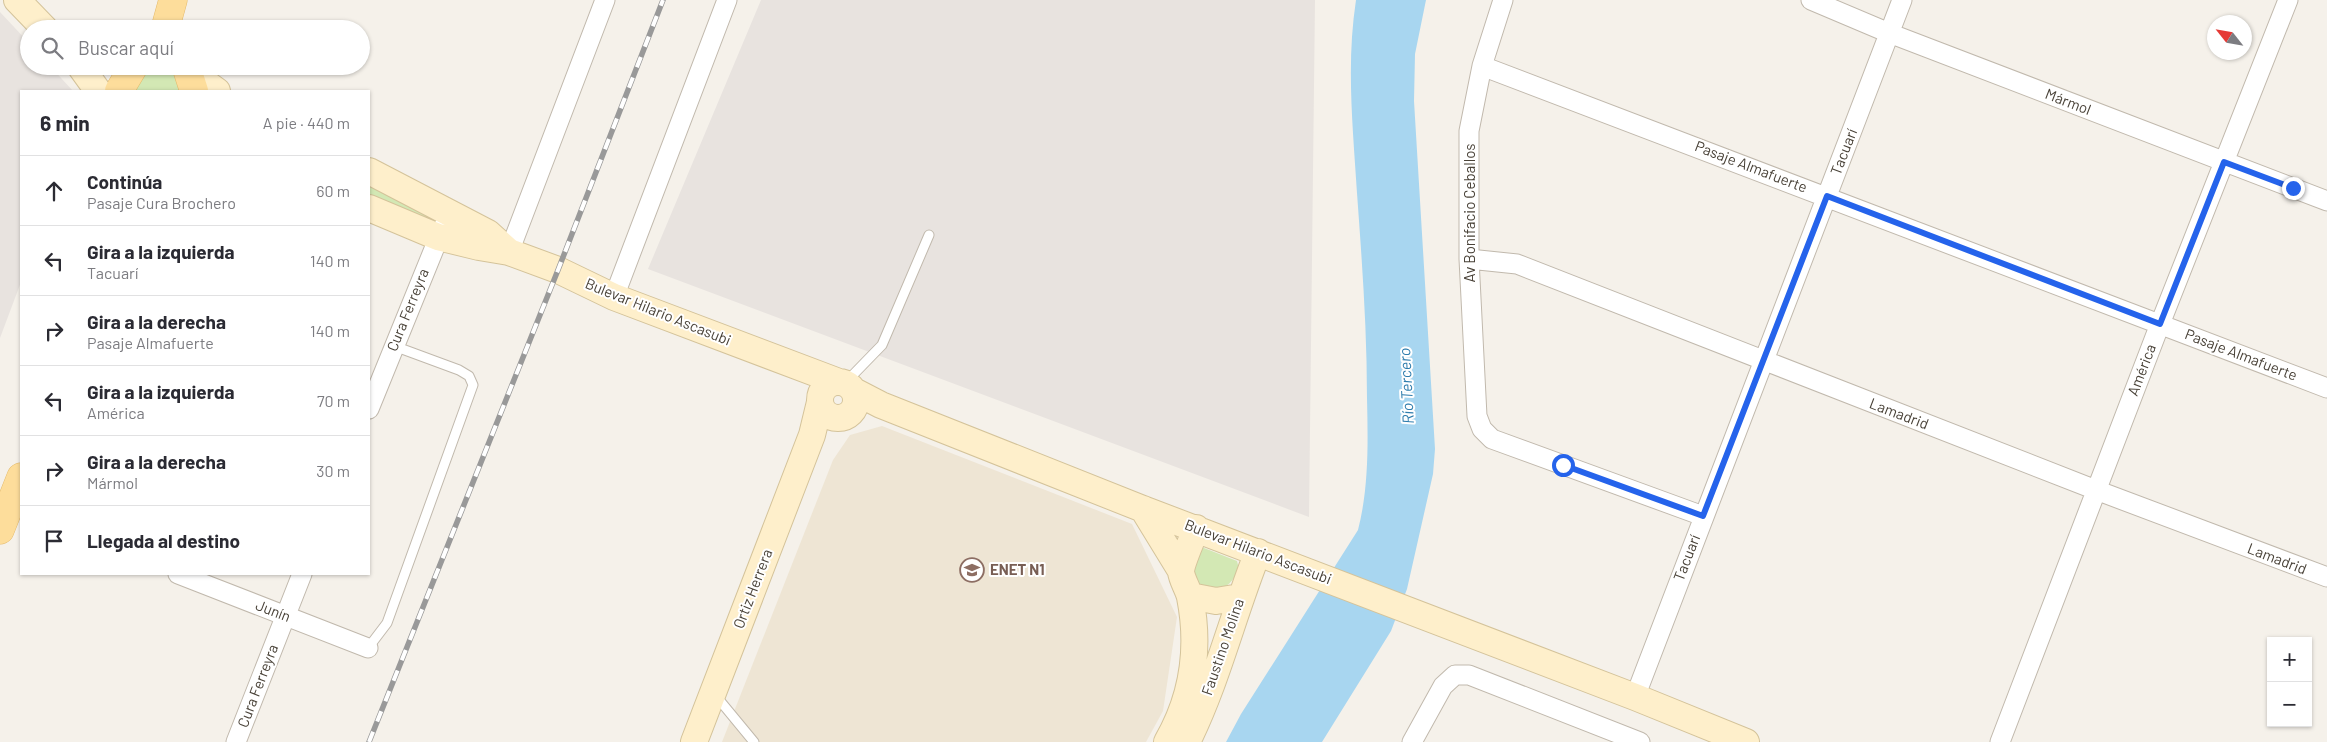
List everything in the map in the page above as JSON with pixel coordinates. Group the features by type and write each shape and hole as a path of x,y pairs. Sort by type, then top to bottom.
{"main road":[{"path":"16,0 36,20"},
{"path":"167,20 173,0"},
{"path":"184,20 185,0"},
{"path":"86,75 97,90"},
{"path":"120,90 129,75"},
{"path":"189,76 214,90"},
{"name":"Bulevar Hilario Ascasubi","path":"370,172 488,233 509,252"},
{"name":"Bulevar Hilario Ascasubi","path":"370,208 438,236 479,247 509,252 558,270 614,297 835,393 881,405 1143,509 1635,697 1746,742"},
{"name":"Ortiz Herrera","path":"694,742 812,435 835,393"},
{"path":"8,514 20,480"},
{"name":"Faustino Molina","path":"1143,509 1181,571 1190,596 1196,640 1191,686 1167,742"},
{"path":"1181,571 1196,528"},
{"name":"Faustino Molina","path":"1187,742 1206,700 1240,597 1258,552"},
{"path":"1190,596 1216,601 1240,597"}],"street":[{"path":"509,252 605,0"},
{"path":"614,297 727,0"},
{"name":"Av Bonifacio Ceballos","path":"1503,0 1482,66 1469,131 1469,259 1477,416 1482,429 1492,439 1703,516"},
{"name":"Mármol","path":"1811,0 1889,33 2327,201"},
{"name":"Tacuarí","path":"1635,697 1902,0"},
{"name":"América","path":"2000,742 2160,324 2288,0"},
{"name":"Pasaje Almafuerte","path":"1482,66 2327,388"},
{"name":"Cura Ferreyra","path":"370,406 438,236 450,212"},
{"name":"Lamadrid","path":"1469,259 1517,264 1764,362 2327,578"},
{"name":"Junín","path":"181,575 368,648"},
{"name":"Cura Ferreyra","path":"236,742 302,575"},
{"path":"1412,742 1443,686 1455,675 1470,675 1620,738 1640,742"}],"lane":[{"path":"835,393 882,345 929,235"},
{"path":"368,648 387,622 473,385 468,376 459,370 394,346"},
{"path":"714,693 754,742"}],"shaded area":[{"path":"761,0 1315,0 1309,517 648,269"},
{"path":"0,12 20,33 20,75 58,75 72,90 20,90 20,285 0,338"},
{"name":"ENET N1","path":"882,426 1132,524 1177,617 1163,711 1146,742 722,742 833,460 850,435"}],"green space":[{"path":"140,75 176,75 180,90 130,90"},
{"path":"370,182 437,218 435,226 370,199"},
{"path":"1199,546 1237,561 1239,569 1231,582 1218,588 1198,587 1189,573"}],"water":[{"name":"Río Tercero","path":"1356,0 1426,0 1415,54 1414,101 1435,449 1433,474 1407,589 1391,631 1322,742 1226,742 1241,714 1358,530 1362,514 1366,481 1368,432 1365,321 1351,96 1351,48"}],"railway":[{"path":"369,742 558,270 663,0"}],"place":[{"name":"ENET N1","path":"972,570"}],"route":[{"path":"1563,465 1703,516 1827,196 2160,324 2224,162 2293,188"}]}
